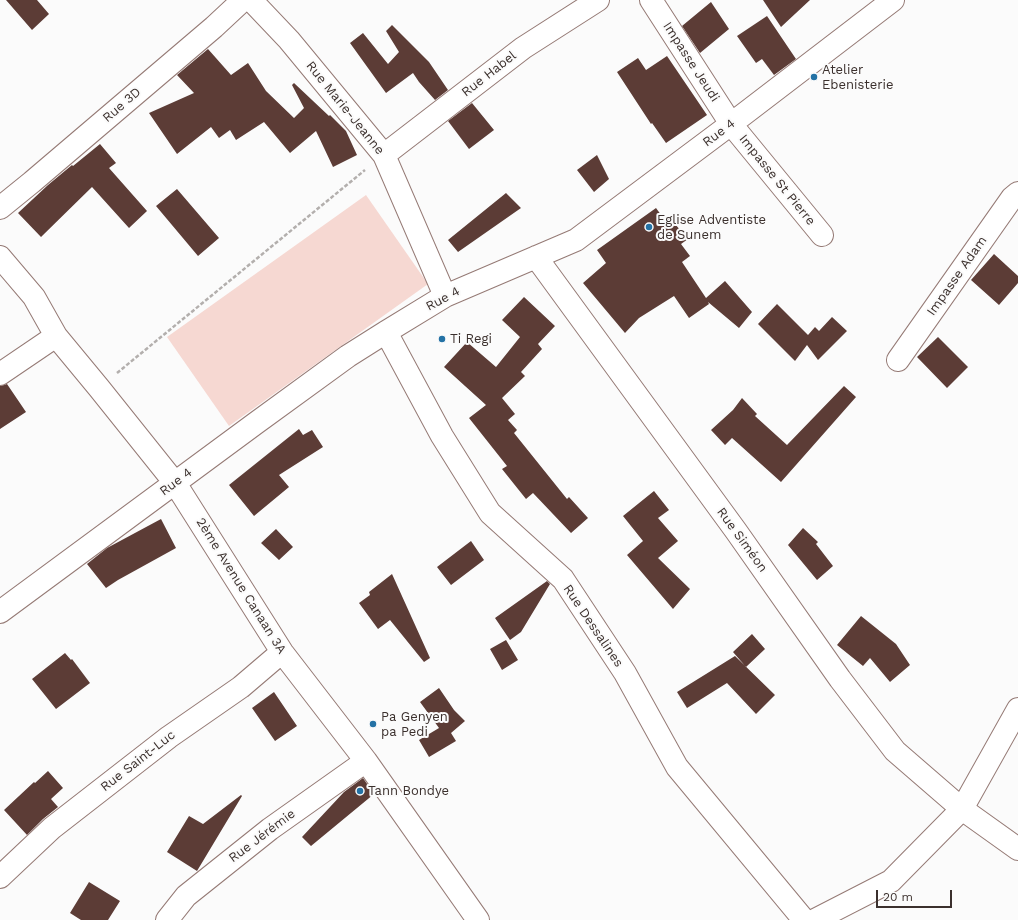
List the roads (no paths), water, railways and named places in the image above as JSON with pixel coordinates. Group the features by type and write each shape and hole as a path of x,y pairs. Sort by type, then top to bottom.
{"street":[{"name":"Rue 3D","path":"0,208 214,27 243,0"},
{"name":"Rue Marie-Jeanne","path":"251,0 289,40 384,155 445,296"},
{"name":"Rue Habel","path":"384,155 523,48 598,0"},
{"name":"Impasse Jeudi","path":"651,0 731,124"},
{"name":"Rue 4","path":"0,612 348,356 445,296 576,240 893,0"},
{"name":"Impasse St Pierre","path":"731,124 822,235"},
{"name":"Impasse Adam","path":"898,360 1012,198 1018,194"},
{"name":"2ème Avenue Canaan 3A","path":"0,257 34,297 56,336 175,482 282,652 366,761 472,918"},
{"name":"Rue Siméon","path":"536,257 732,525 840,679 895,751 962,809 1018,849"},
{"name":"Rue Dessalines","path":"386,332 442,436 490,513 562,579 625,673 677,767 804,920"},
{"path":"0,374 56,336"},
{"name":"Rue Saint-Luc","path":"0,877 52,828 169,736 240,686 282,652"},
{"path":"815,920 891,881 962,809 1018,709"},
{"name":"Rue Jérémie","path":"167,920 186,896 270,828 366,761"}],"place":[{"name":"Atelier Ebenisterie","path":"814,77"},
{"name":"Eglise Adventiste de Sunem","path":"649,227"},
{"name":"Ti Regi","path":"442,339"},
{"name":"Pa Genyen pa Pedi","path":"373,724"},
{"name":"Tann Bondye","path":"360,791"}]}
